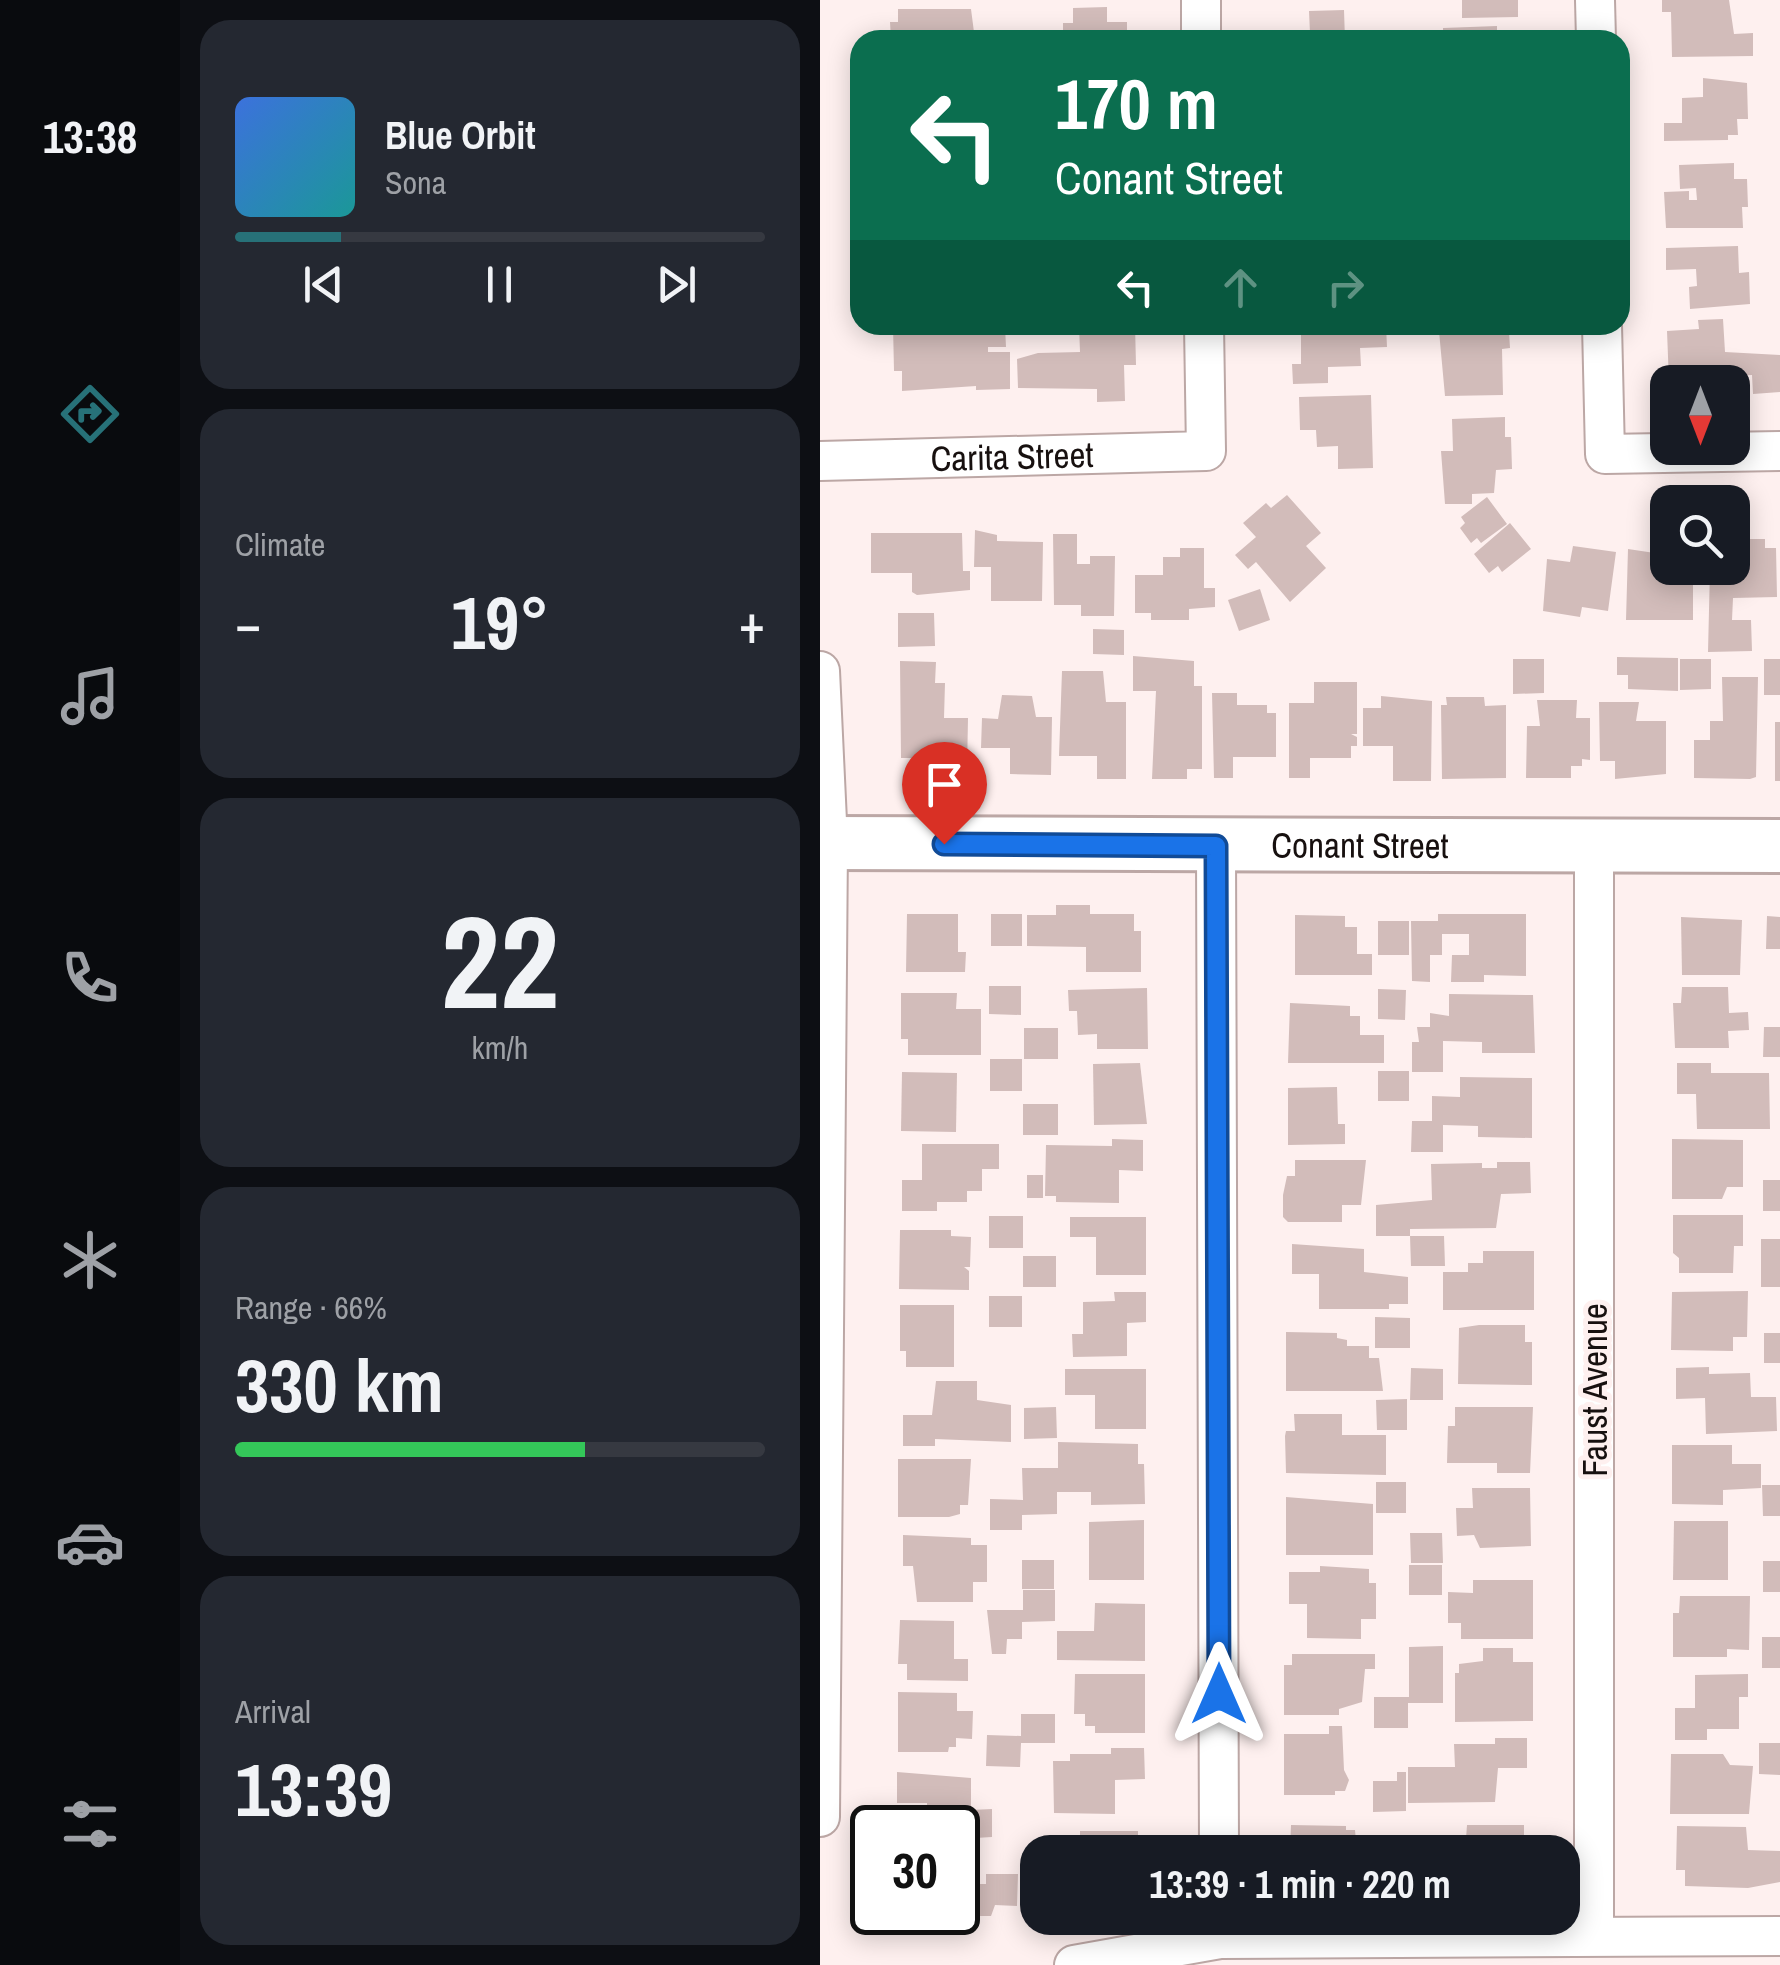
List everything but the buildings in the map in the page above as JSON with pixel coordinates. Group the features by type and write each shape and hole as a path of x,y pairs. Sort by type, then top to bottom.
{"street":[{"path":"1201,0 1201,30"},
{"path":"1595,0 1596,30"},
{"name":"Carita Street","path":"820,461 1206,451 1204,335"},
{"path":"1602,335 1605,454 1780,451"},
{"path":"820,671 824,843 820,1817"},
{"name":"Conant Street","path":"824,843 1780,846"},
{"path":"1216,846 1219,1835"},
{"name":"Faust Avenue","path":"1594,846 1594,1935"},
{"path":"1074,1965 1219,1940 1780,1936"}],"route":[{"path":"944,844 1216,846 1219,1694"}]}
